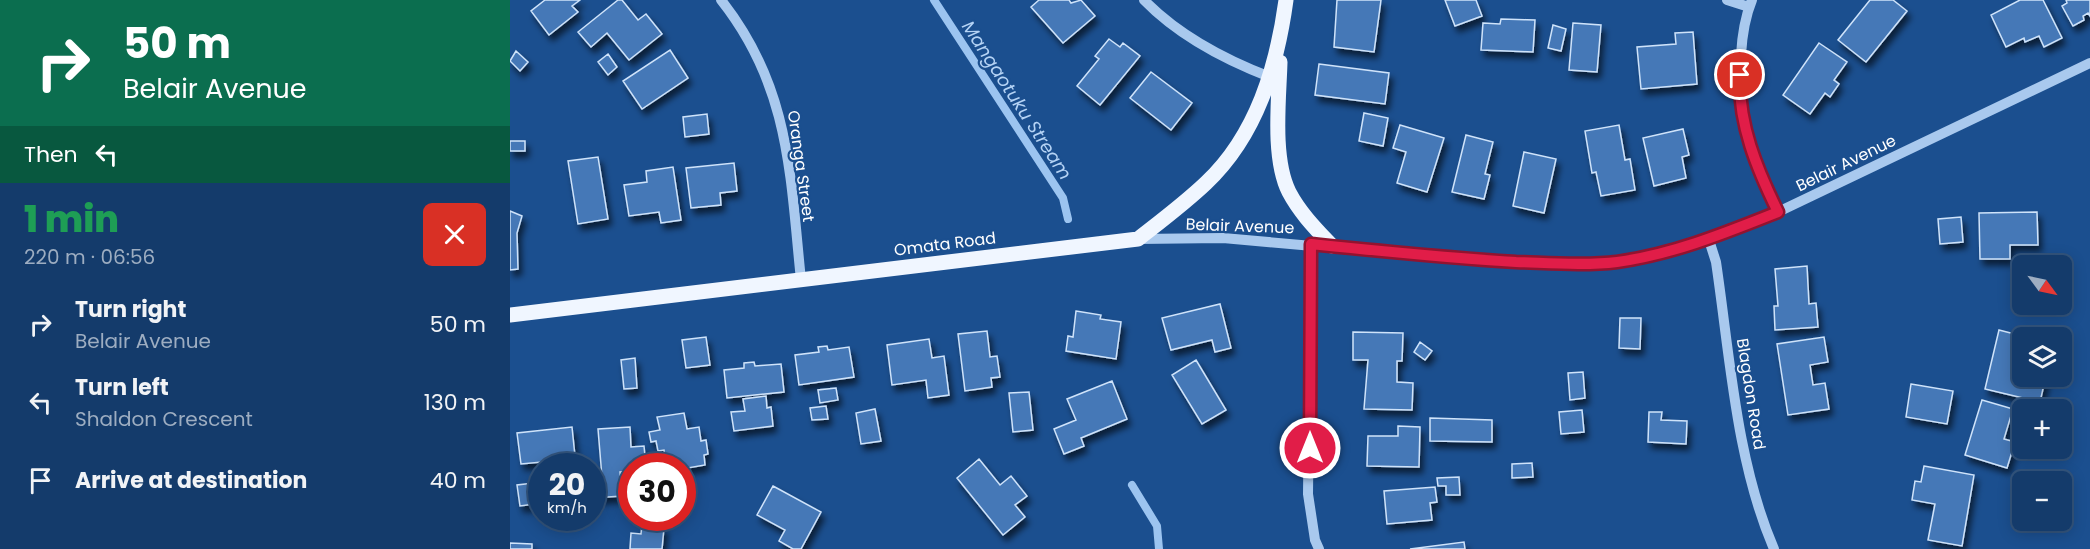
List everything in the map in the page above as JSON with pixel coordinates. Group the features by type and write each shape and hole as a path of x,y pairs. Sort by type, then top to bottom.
{"main road":[{"path":"1286,0 1280,44 1281,163 1288,190 1310,224 1332,246"},
{"path":"1138,239 1208,182 1244,134 1260,105 1280,44"},
{"name":"Omata Road","path":"510,315 1138,239"}],"street":[{"name":"Oranga Street","path":"721,0 742,27 762,63 777,103 786,143 801,280"},
{"path":"1144,0 1186,36 1218,56 1270,77"},
{"path":"1727,0 1750,4 1742,43 1740,91 1744,122 1752,153 1778,212"},
{"name":"Belair Avenue","path":"1138,239 1223,238 1311,244 1448,258 1550,263 1615,262 1660,254 1709,240 1778,212 2090,63"},
{"name":"Blagdon Road","path":"1709,240 1716,262 1747,466 1760,518 1774,549"},
{"path":"1311,244 1308,494 1315,540 1319,549"}],"building":[{"path":"545,0 580,0 572,6 578,12 549,35 531,11"},
{"path":"618,0 622,0 638,20 646,14 662,34 629,60 607,33 591,47 578,32"},
{"path":"1039,0 1069,0 1071,3 1081,0 1095,16 1063,43 1031,7"},
{"path":"1337,0 1381,0 1374,52 1334,47"},
{"path":"1445,0 1476,0 1482,16 1455,26"},
{"path":"1870,0 1893,0 1907,11 1866,62 1838,40"},
{"path":"2020,0 2043,0 2062,38 2044,47 2039,36 2025,42 2024,38 2006,47 1991,15"},
{"path":"2066,0 2090,0 2090,16 2088,13 2083,16 2084,20 2073,26 2062,6 2067,3"},
{"path":"1501,19 1535,20 1533,52 1481,50 1483,23 1500,24"},
{"path":"1573,23 1601,25 1597,72 1569,70"},
{"path":"1553,25 1566,29 1561,51 1548,48"},
{"path":"1693,32 1697,84 1641,89 1637,47 1676,44 1675,33"},
{"path":"1109,39 1120,47 1123,43 1140,56 1100,105 1077,86 1099,59 1095,56"},
{"path":"1819,43 1847,62 1834,80 1839,84 1830,97 1825,93 1810,114 1783,95"},
{"path":"670,50 688,78 642,109 623,81"},
{"path":"516,51 528,62 520,71 510,61"},
{"path":"608,54 617,67 608,75 598,62"},
{"path":"1319,64 1389,73 1385,104 1315,95"},
{"path":"1151,72 1192,103 1171,130 1130,98"},
{"path":"1364,113 1388,118 1383,146 1359,141"},
{"path":"707,114 709,134 685,137 683,117"},
{"path":"1400,125 1444,138 1427,192 1397,183 1406,152 1393,148"},
{"path":"1619,125 1625,160 1630,159 1635,190 1601,196 1596,172 1592,173 1585,131"},
{"path":"1683,129 1689,155 1682,157 1686,178 1654,186 1643,138"},
{"path":"1466,135 1493,142 1485,174 1490,175 1484,199 1452,192"},
{"path":"510,141 525,141 525,151 510,151"},
{"path":"1524,152 1556,159 1544,213 1513,206"},
{"path":"598,157 608,219 578,224 568,161"},
{"path":"734,163 737,191 720,193 721,205 691,208 686,168"},
{"path":"673,167 681,220 661,223 659,212 629,216 624,185 647,182 646,171"},
{"path":"510,211 522,216 517,233 518,269 510,270"},
{"path":"2037,212 2038,245 2010,245 2010,259 1980,259 1979,213"},
{"path":"1961,217 1963,242 1940,244 1938,219"},
{"path":"1807,266 1809,304 1816,303 1818,327 1775,330 1774,306 1778,306 1775,269"},
{"path":"1220,304 1231,348 1215,352 1212,340 1171,350 1162,318"},
{"path":"1076,311 1101,315 1100,319 1121,322 1116,359 1066,351 1068,336 1073,337"},
{"path":"1620,318 1641,318 1640,349 1619,348"},
{"path":"1999,330 2012,333 2012,387 2043,387 2041,399 2027,399 1985,389"},
{"path":"987,331 990,357 997,356 1000,377 991,378 992,387 965,391 958,334"},
{"path":"1353,332 1403,333 1402,361 1397,361 1397,382 1413,383 1412,410 1364,409 1368,360 1353,360"},
{"path":"706,337 710,365 686,368 682,340"},
{"path":"1824,337 1828,362 1810,365 1813,385 1825,383 1829,409 1788,415 1777,344"},
{"path":"929,339 932,358 944,356 949,395 928,398 926,380 892,385 887,345"},
{"path":"1420,342 1432,351 1425,360 1414,352"},
{"path":"827,346 828,350 849,347 854,377 799,385 795,355 819,352 818,347"},
{"path":"635,358 637,388 624,389 621,360"},
{"path":"1196,360 1226,410 1202,424 1172,375"},
{"path":"754,362 755,366 781,364 784,392 727,398 724,370 744,368 744,363"},
{"path":"1583,372 1585,398 1570,400 1568,373"},
{"path":"1112,381 1127,419 1081,438 1084,446 1064,454 1054,429 1076,420 1067,399"},
{"path":"1911,384 1953,391 1947,424 1906,417"},
{"path":"836,388 838,400 820,403 818,390"},
{"path":"1029,392 1033,430 1013,432 1009,393"},
{"path":"766,396 767,408 771,407 773,426 734,431 731,412 745,411 743,399"},
{"path":"1982,400 2012,409 2004,439 2012,441 2012,452 2007,468 1965,455"},
{"path":"826,406 828,419 812,420 810,408"},
{"path":"875,409 881,441 861,444 856,413"},
{"path":"1582,410 1584,432 1561,434 1559,412"},
{"path":"1649,412 1662,412 1661,420 1687,421 1686,444 1648,442"},
{"path":"684,413 687,429 699,427 701,441 706,440 708,454 704,455 705,465 696,467 696,453 658,451 656,441 651,442 649,432 660,430 657,417"},
{"path":"1430,418 1492,420 1492,442 1430,441"},
{"path":"1398,426 1420,427 1419,467 1367,466 1368,436 1398,436"},
{"path":"572,427 575,453 528,453 528,463 521,464 517,433"},
{"path":"630,427 631,447 644,446 645,453 618,453 618,496 606,497 606,453 600,453 598,429"},
{"path":"979,459 1000,485 1011,476 1027,496 1015,505 1025,517 1003,535 957,478"},
{"path":"1532,463 1533,477 1512,478 1512,464"},
{"path":"1924,466 1974,475 1962,546 1928,540 1935,504 1912,500 1915,481 1921,482"},
{"path":"1459,477 1460,495 1446,495 1446,486 1438,486 1437,478"},
{"path":"528,484 528,505 520,506 517,485"},
{"path":"773,486 821,512 801,549 793,549 779,541 785,530 757,515"},
{"path":"1435,487 1437,502 1430,503 1432,520 1387,524 1384,491"},
{"path":"641,531 664,531 662,549 630,549 631,533 641,534"},
{"path":"1464,542 1465,549 1410,549"},
{"path":"510,543 532,544 532,549 510,549"}],"waterway":[{"name":"Mangaotuku Stream","path":"934,0 1063,198 1068,219"},
{"name":"Mangaotuku Stream","path":"1132,485 1157,526 1159,549"}],"route":[{"path":"1310,448 1311,244 1448,258 1550,263 1615,262 1660,254 1709,240 1778,212 1752,153 1744,122 1740,75"}]}
